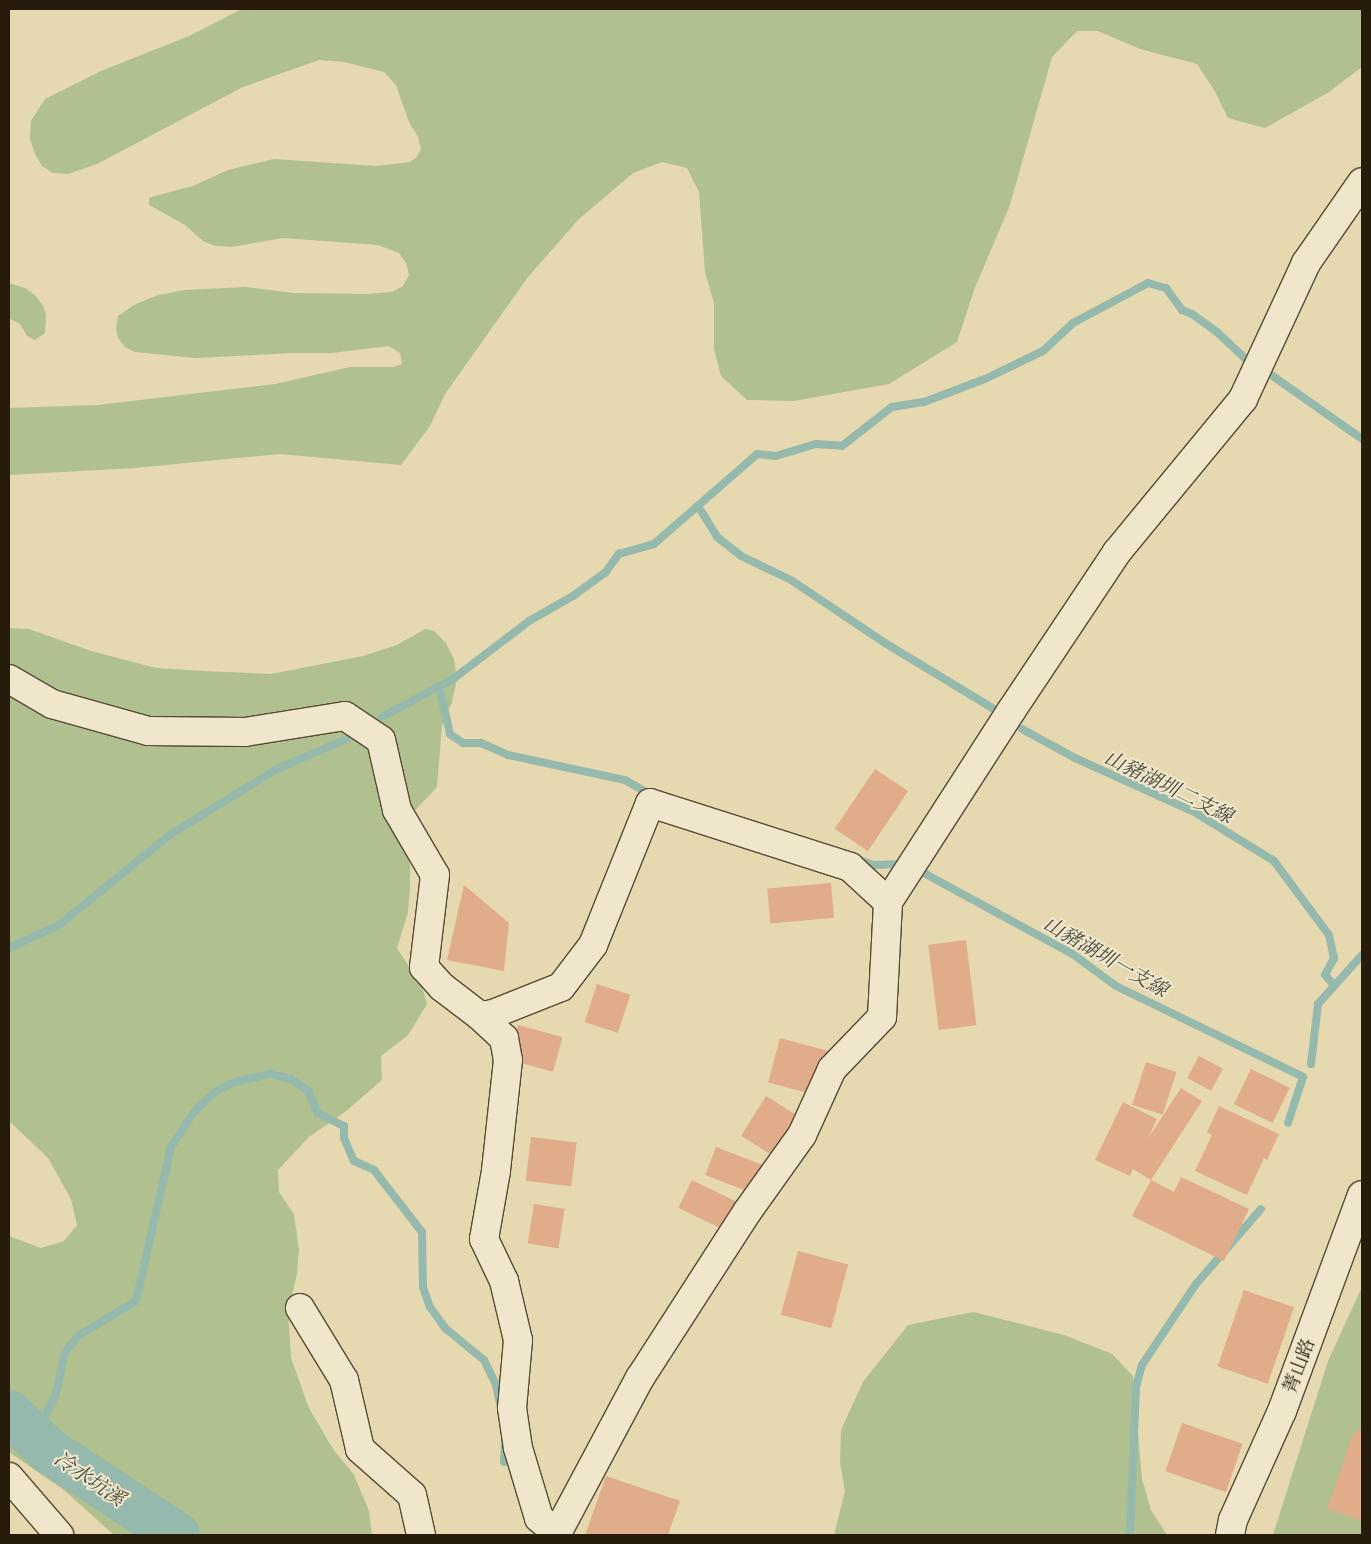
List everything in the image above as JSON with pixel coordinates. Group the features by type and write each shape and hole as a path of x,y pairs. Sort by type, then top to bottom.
{"street":[{"path":"9,679 52,704 148,731 245,732 345,716 381,740 397,810 435,875 424,967 442,987 480,1016 504,1038 508,1060 496,1171 484,1239 504,1281 518,1340 512,1408 518,1448 539,1518 556,1534 640,1378 747,1212 802,1135 832,1069 882,1017 888,902 1117,552 1243,399 1306,263 1362,182"},
{"path":"480,1016 493,1014 561,987 593,945 650,803 850,867 888,902"},
{"name":"菁山路","path":"1230,1535 1233,1520 1282,1411 1362,1195"},
{"path":"300,1308 344,1380 360,1449 412,1495 421,1535"},
{"path":"9,1477 59,1535"}],"green space":[{"path":"242,9 1362,9 1362,67 1329,92 1265,128 1228,118 1214,90 1197,64 1140,49 1098,31 1077,31 1052,57 1010,205 974,290 957,342 889,384 794,401 747,400 721,376 714,349 714,303 705,272 699,192 687,168 662,162 633,173 579,219 528,277 445,394 430,426 401,465 280,454 135,468 9,475 9,408 98,405 275,384 350,367 394,367 402,364 400,353 389,346 332,353 196,358 135,352 125,347 118,338 116,328 118,316 134,305 158,295 185,290 245,287 294,293 368,294 392,292 403,286 409,275 406,263 399,253 378,245 283,238 231,247 216,246 203,241 185,225 149,205 149,198 193,186 228,170 274,159 376,166 410,162 416,158 421,149 418,137 409,122 396,85 384,72 344,62 319,60 243,87 97,164 68,174 53,173 42,166 35,154 30,139 31,121 45,99 101,71 189,36"},
{"path":"9,283 25,288 35,295 43,306 46,314 45,333 35,340 27,336 20,324 9,318"},
{"path":"9,628 29,629 91,651 156,668 271,674 363,656 397,645 425,629 434,631 446,643 454,659 457,679 452,702 442,725 437,787 394,833 410,853 408,912 397,948 422,987 427,1004 408,1035 381,1056 382,1080 345,1112 309,1137 278,1170 279,1192 294,1214 299,1250 297,1274 288,1311 291,1358 309,1408 333,1449 354,1475 369,1511 372,1535 114,1535 65,1491 9,1452 9,1236 41,1248 64,1241 77,1225 71,1199 48,1158 9,1121"},
{"path":"1362,1287 1362,1535 1273,1535 1328,1361"},
{"path":"973,1312 1064,1335 1112,1354 1133,1376 1142,1479 1151,1510 1167,1535 834,1535 845,1491 840,1462 841,1430 863,1382 908,1325"}],"building":[{"path":"875,769 908,791 868,851 835,829"},
{"path":"831,883 834,918 770,923 767,889"},
{"path":"464,885 509,923 504,971 447,960"},
{"path":"966,940 976,1025 939,1030 928,945"},
{"path":"597,984 630,995 618,1033 585,1022"},
{"path":"518,1025 562,1037 553,1072 509,1060"},
{"path":"780,1038 828,1051 816,1095 768,1082"},
{"path":"1199,1056 1223,1069 1211,1091 1187,1078"},
{"path":"1146,1062 1176,1072 1163,1115 1132,1105"},
{"path":"1251,1069 1290,1088 1273,1123 1234,1104"},
{"path":"1181,1088 1202,1101 1151,1180 1133,1169 1130,1176 1095,1160 1123,1102 1157,1119 1147,1140"},
{"path":"766,1096 803,1119 778,1159 741,1136"},
{"path":"1219,1106 1279,1134 1267,1160 1264,1158 1247,1195 1195,1171 1212,1135 1207,1132"},
{"path":"531,1137 577,1143 571,1186 526,1181"},
{"path":"716,1147 762,1165 751,1193 705,1175"},
{"path":"1181,1177 1249,1209 1224,1261 1132,1216 1151,1180 1174,1192"},
{"path":"692,1180 737,1202 723,1230 678,1208"},
{"path":"534,1204 565,1209 558,1248 528,1244"},
{"path":"798,1251 848,1264 831,1328 781,1315"},
{"path":"1244,1290 1294,1307 1268,1384 1218,1367"},
{"path":"1182,1423 1243,1444 1226,1492 1165,1471"},
{"path":"1359,1429 1362,1430 1362,1521 1327,1509 1354,1432 1357,1433"},
{"path":"606,1476 680,1501 668,1535 585,1535"}],"waterway":[{"path":"382,717 453,679 529,621 573,596 605,573 619,554 654,544 757,454 776,456 816,444 842,446 892,407 924,402 985,379 1043,351 1073,323 1148,283 1166,288 1182,310 1192,314 1218,333 1253,366"},
{"path":"1270,374 1362,439"},
{"path":"698,506 717,537 741,556 791,580 885,643 1004,715"},
{"path":"439,686 450,734 463,743 481,743 508,755 625,780 653,796"},
{"name":"山豬湖圳二支線","path":"1022,729 1075,758 1196,813 1274,861 1329,935 1334,958 1325,975 1334,985"},
{"path":"9,948 59,925 171,834 277,769 351,737"},
{"path":"857,859 873,865 904,864"},
{"name":"山豬湖圳一支線","path":"922,872 1074,955 1116,986 1303,1077 1288,1123"},
{"path":"1311,1064 1318,1004 1362,955"},
{"path":"35,1437 56,1394 65,1352 78,1336 136,1301 171,1147 194,1112 215,1092 235,1082 271,1074 291,1079 308,1091 318,1113 344,1126 344,1138 354,1161 374,1170 422,1232 423,1287 430,1307 445,1328 484,1360 496,1385 501,1408"},
{"path":"1130,1535 1136,1387 1142,1365 1196,1284 1261,1209"},
{"name":"冷水坑溪","path":"9,1413 49,1451 177,1535"},
{"path":"504,1462 505,1441"}]}
